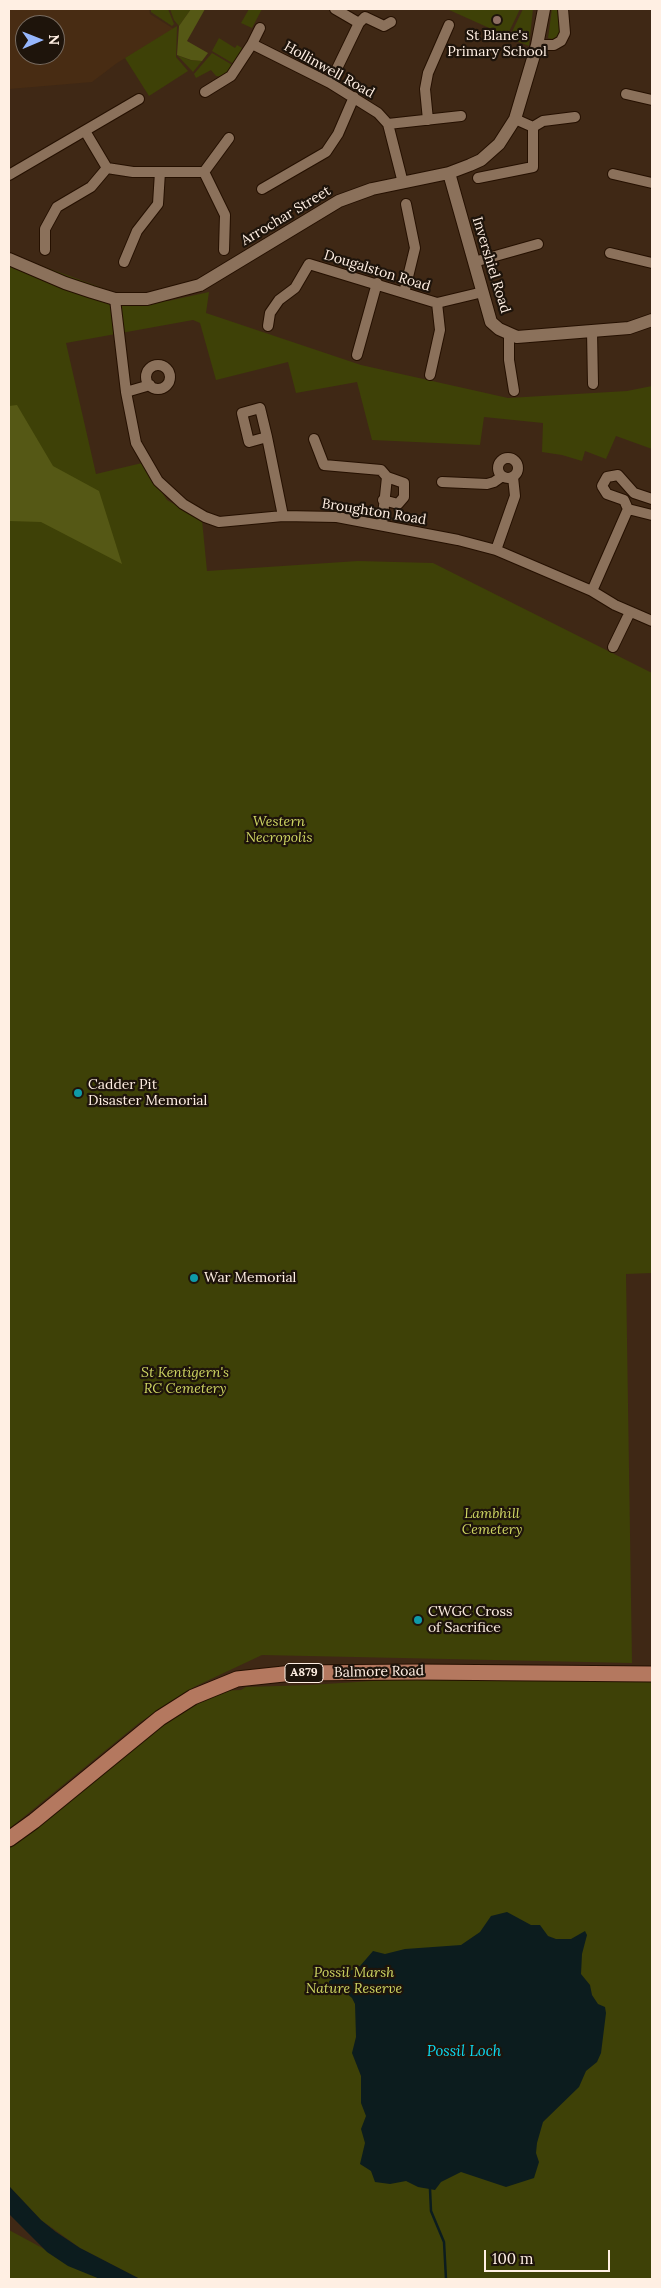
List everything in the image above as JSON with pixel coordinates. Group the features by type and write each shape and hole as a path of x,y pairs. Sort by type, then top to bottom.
{"main road":[{"name":"Balmore Road","path":"9,1839 34,1821 160,1718 193,1696 237,1679 294,1673 360,1672 652,1674"}],"street":[{"path":"335,9 359,23"},
{"name":"Arrochar Street","path":"9,259 65,283 115,299 147,299 200,285 339,201 372,189 448,173 481,160 499,144 515,119 537,45 544,9"},
{"path":"537,45 554,46 561,41 565,33 563,9"},
{"path":"330,83 359,23 365,17 384,26 391,22"},
{"path":"428,120 425,90 428,73 449,25"},
{"path":"205,92 231,76 260,28"},
{"name":"Hollinwell Road","path":"252,44 354,97 378,113 388,124"},
{"path":"626,94 652,100"},
{"path":"262,189 326,152 338,134 354,97"},
{"path":"9,175 139,99"},
{"path":"403,183 388,124 461,116"},
{"path":"533,127 543,121 575,118"},
{"path":"515,119 533,127"},
{"path":"478,178 533,167 533,127"},
{"path":"85,131 107,168"},
{"path":"204,172 229,138"},
{"path":"107,168 133,172 204,172"},
{"path":"45,250 45,229 57,206 91,187 107,168"},
{"path":"124,262 137,231 158,204 160,172"},
{"path":"204,172 225,216 224,250"},
{"name":"Invershiel Road","path":"448,173 491,322 509,334"},
{"path":"613,174 652,183"},
{"path":"404,293 415,248 406,204"},
{"path":"474,262 538,244"},
{"path":"610,254 652,263"},
{"name":"Dougalston Road","path":"268,326 270,313 278,300 295,288 309,264 377,283 437,303 483,292"},
{"path":"357,355 377,283"},
{"name":"Broughton Road","path":"115,299 126,392 136,443 158,481 182,504 205,517 219,522 283,516 337,517 458,540 496,550 592,591 630,612 652,621"},
{"path":"430,375 440,330 437,303"},
{"path":"514,391 509,360 509,334 518,336 630,328 652,320"},
{"path":"592,331 593,384"},
{"path":"126,392 150,385"},
{"path":"267,438 283,516"},
{"path":"314,439 324,466 382,470 387,477 404,483 404,497 398,504 383,500"},
{"path":"442,482 487,484 502,477 513,477 518,471 518,465 514,459 508,457 502,459 498,464 498,471 502,477"},
{"path":"592,591 628,509 624,500 607,494 602,486 607,477 618,475 634,492 652,499"},
{"path":"382,525 383,500 387,477"},
{"path":"496,550 515,496 513,477"},
{"path":"628,509 652,515"},
{"path":"613,647 630,612"}],"shaded area":[{"path":"9,9 149,9 150,14 174,29 117,63 92,82 9,89"},
{"path":"191,9 205,9 187,41 208,53 202,61 191,60 177,55 179,26"},
{"path":"17,405 53,466 99,491 122,564 41,522 9,521 9,406"}],"green space":[{"path":"151,9 168,9 174,24 172,26 151,12"},
{"path":"170,9 191,9 179,26 174,20"},
{"path":"249,9 262,9 252,28 241,23"},
{"name":"St Blane's Primary School","path":"447,9 520,9 507,36"},
{"path":"523,9 533,9 529,46 509,38"},
{"path":"552,9 559,9 561,34 557,40 548,38"},
{"path":"177,26 176,57 188,71 149,96 125,58"},
{"path":"219,38 235,48 237,45 242,48 234,64 212,51"},
{"path":"212,53 234,66 223,77 216,76 211,70 196,78 194,74"},
{"path":"177,55 190,60 202,61 193,72"},
{"path":"9,254 108,290 128,301 168,301 209,292 206,313 361,365 508,398 627,391 652,386 652,449 616,436 606,459 585,451 582,461 542,452 543,423 484,417 480,445 372,440 357,382 296,393 288,362 216,380 200,323 193,320 66,343 96,474 142,463 167,500 202,520 207,571 358,561 433,563 652,673 652,1273 626,1274 632,1663 262,1655 194,1687 139,1723 9,1829"},
{"name":"Possil Marsh Nature Reserve","path":"418,1678 652,1681 652,2279 140,2279 80,2248 41,2220 9,2186 9,1841 176,1714 214,1691 241,1690 246,1687"},
{"path":"9,2230 100,2279 9,2279"}],"water":[{"name":"Possil Loch","path":"507,1912 531,1925 540,1925 548,1936 556,1939 571,1939 585,1931 587,1935 582,1954 581,1974 590,1985 592,1995 598,2004 605,2007 606,2013 601,2053 597,2062 586,2071 579,2087 543,2122 537,2143 536,2153 539,2162 534,2178 506,2187 461,2172 441,2182 435,2190 418,2187 406,2181 390,2184 375,2182 371,2171 360,2164 365,2143 361,2129 366,2116 361,2103 361,2076 352,2053 356,2037 355,2004 352,1998 338,1986 329,1984 329,1981 360,1966 373,1951 385,1954 405,1949 461,1945 480,1932 491,1916"},
{"path":"9,2186 41,2220 56,2232 80,2248 140,2279 100,2279 68,2266 47,2252 9,2214"}],"waterway":[{"path":"430,2189 431,2211 444,2242 446,2279"}],"place":[{"name":"St Blane's Primary School","path":"497,20"},
{"name":"Cadder Pit Disaster Memorial","path":"78,1093"},
{"name":"War Memorial","path":"194,1278"},
{"name":"CWGC Cross of Sacrifice","path":"418,1620"}],"park label":[{"name":"Western Necropolis","path":"279,830"},
{"name":"St Kentigern's RC Cemetery","path":"185,1382"},
{"name":"Lambhill Cemetery","path":"492,1522"}]}
